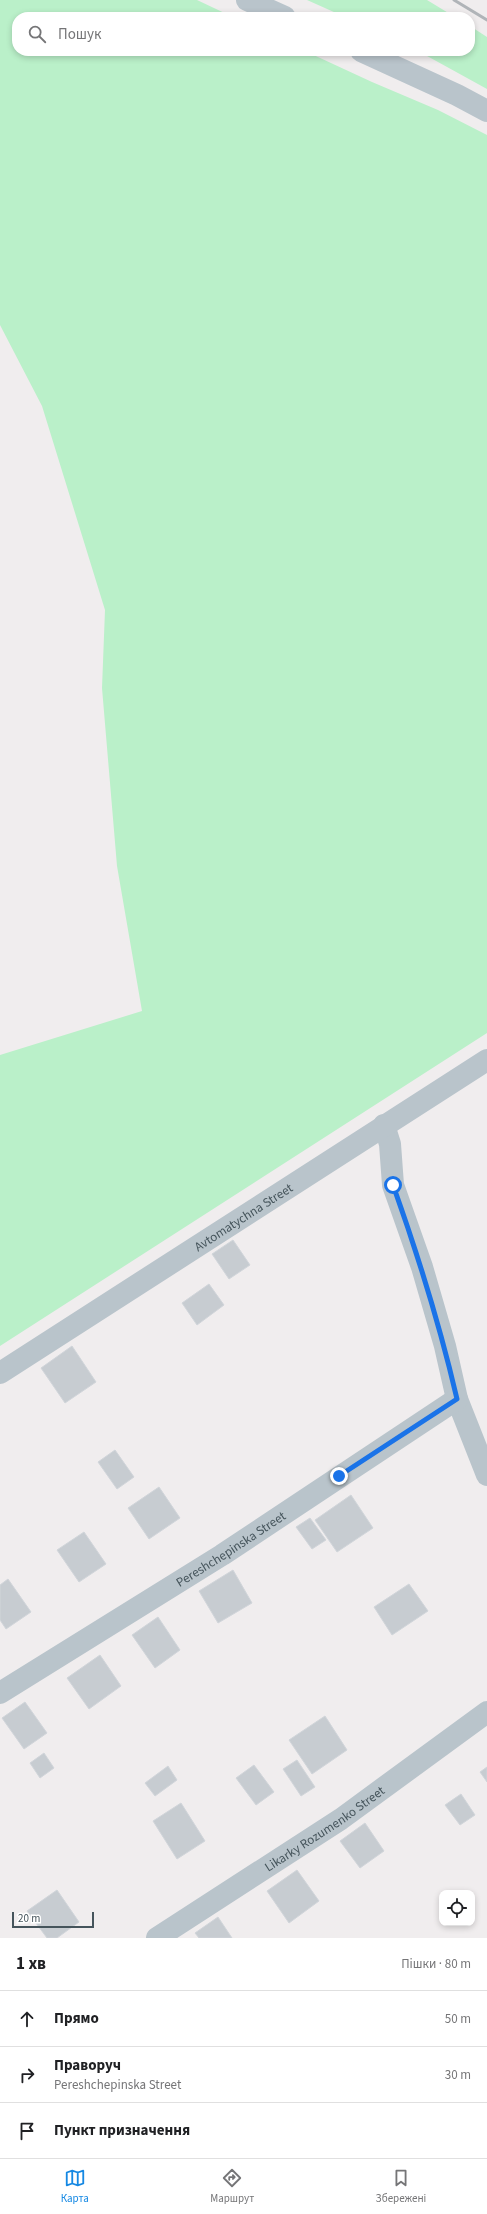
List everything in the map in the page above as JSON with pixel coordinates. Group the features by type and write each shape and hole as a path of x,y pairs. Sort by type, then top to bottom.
{"street":[{"path":"247,0 274,12"},
{"path":"372,56 458,94 487,111"},
{"name":"Avtomatychna Street","path":"0,1373 487,1060"},
{"path":"384,1125 390,1144 393,1185 422,1268 445,1346 457,1399 487,1475"},
{"name":"Pereshchepinska Street","path":"0,1693 222,1555 457,1399"},
{"name":"Likarky Rozumenko Street","path":"157,1938 342,1819 487,1712"}],"green space":[{"path":"0,0 197,0 222,12 12,12 12,56 316,56 438,110 487,135 487,1033 0,1346 0,1055 142,1011 117,866 102,688 105,610 42,406 0,325"},
{"path":"307,0 427,0 447,12 334,12"},
{"path":"475,29 487,37 487,89 427,56 475,56"}],"building":[{"path":"233,1240 250,1265 229,1279 212,1254"},
{"path":"209,1284 224,1305 197,1325 182,1303"},
{"path":"72,1346 96,1382 65,1403 41,1368"},
{"path":"115,1450 134,1477 117,1489 98,1462"},
{"path":"159,1487 180,1518 149,1539 128,1508"},
{"path":"351,1495 373,1528 337,1552 315,1520"},
{"path":"310,1518 326,1540 312,1549 296,1527"},
{"path":"84,1532 106,1564 79,1582 57,1550"},
{"path":"233,1570 252,1603 218,1623 199,1591"},
{"path":"8,1579 31,1612 6,1629 0,1620 0,1585"},
{"path":"409,1584 428,1611 392,1635 374,1607"},
{"path":"158,1617 180,1650 155,1668 132,1635"},
{"path":"100,1655 121,1686 89,1709 67,1678"},
{"path":"25,1702 47,1733 24,1749 2,1718"},
{"path":"325,1716 347,1750 312,1774 289,1740"},
{"path":"44,1753 54,1768 40,1778 30,1763"},
{"path":"297,1760 315,1787 301,1796 283,1769"},
{"path":"254,1765 274,1792 256,1805 236,1778"},
{"path":"168,1766 177,1780 155,1796 145,1783"},
{"path":"487,1767 487,1782 480,1772"},
{"path":"461,1794 475,1815 460,1825 445,1805"},
{"path":"181,1803 205,1841 177,1859 153,1821"},
{"path":"365,1823 384,1851 360,1868 340,1841"},
{"path":"297,1870 319,1901 289,1923 267,1891"},
{"path":"57,1890 79,1922 57,1938 47,1938 27,1911"},
{"path":"218,1917 232,1938 199,1938 195,1933"}],"railway":[{"path":"454,0 474,12"},
{"path":"475,13 487,20"}],"route":[{"path":"339,1476 457,1399 445,1346 422,1268 393,1185"}]}
